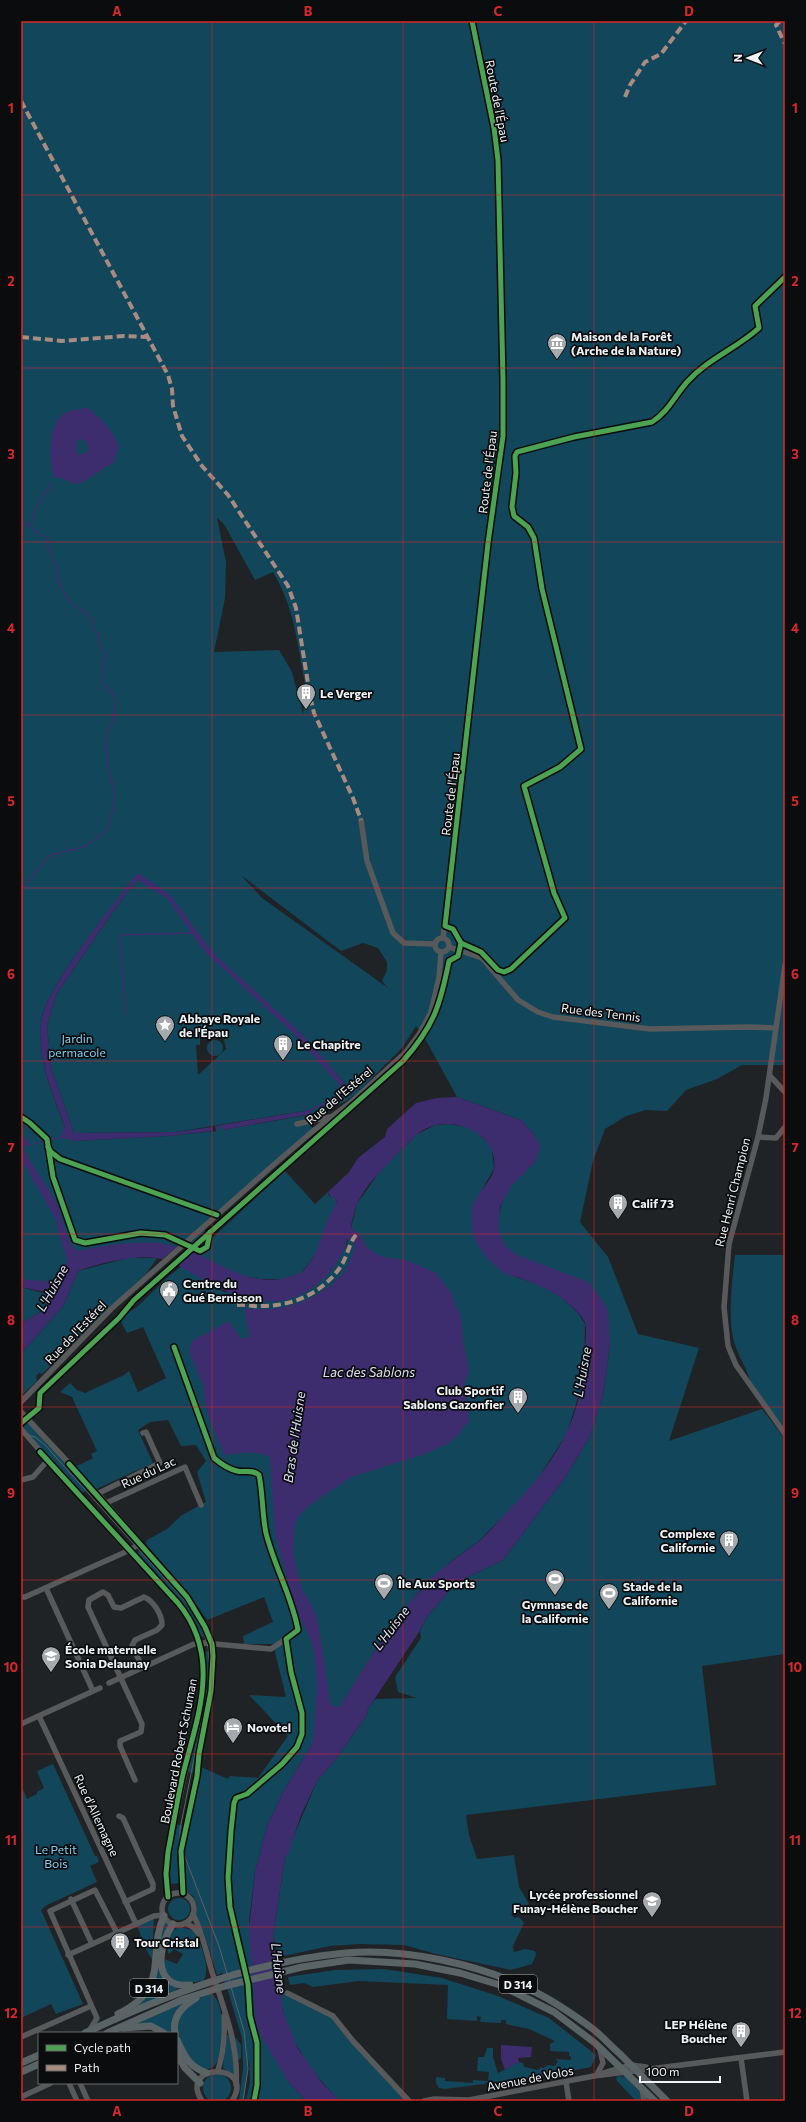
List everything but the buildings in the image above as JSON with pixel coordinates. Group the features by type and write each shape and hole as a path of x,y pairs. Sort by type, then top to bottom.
{"main road":[{"name":"D 314","path":"87,2032 96,2025 122,2012 139,2000 147,1992 155,1972 159,1926 164,1915"},
{"path":"173,1924 165,1938 161,1967 163,1975 167,1980 175,1985 202,1984"},
{"name":"D 314","path":"87,2032 172,1994 202,1984 347,1953 387,1954 457,1964 502,1978 533,1990 595,2030 667,2101"},
{"name":"D 314","path":"110,2032 184,1999 301,1963 368,1960 415,1964 460,1973 500,1985 529,1998 565,2019 595,2043 655,2101"},
{"name":"D 314","path":"175,2032 175,2024 180,2009 204,1992"},
{"path":"115,2030 139,2026 151,2026 162,2032"},
{"path":"178,2042 190,2064 196,2069 207,2073"},
{"path":"21,2064 38,2056"},
{"path":"178,2056 185,2068 199,2083"},
{"path":"21,2072 38,2064"},
{"path":"641,2087 640,2080 646,2080"}],"street":[{"name":"Route de l'Épau","path":"444,938 503,422 498,160 494,128 472,21"},
{"path":"361,820 367,861 393,933 404,943 435,944"},
{"path":"444,938 449,942 449,947 446,951 441,952 436,949 435,944 439,939 444,938"},
{"name":"Rue des Tennis","path":"449,947 482,958 518,1000 538,1012 553,1017 650,1029 748,1027 776,1028"},
{"name":"Rue de l'Estérel","path":"21,1402 111,1309 406,1052 420,1033 431,1012 441,952"},
{"name":"Rue Henri Champion","path":"785,965 770,1076 758,1137 729,1244 724,1307 726,1335 730,1351 742,1376 785,1434"},
{"path":"778,1017 785,1019"},
{"path":"770,1076 783,1089"},
{"path":"767,1091 783,1089"},
{"path":"297,1124 332,1117"},
{"path":"758,1137 776,1138 785,1127"},
{"name":"Boulevard Robert Schuman","path":"21,1412 106,1504 139,1544 187,1597 202,1620 212,1644 213,1672 211,1691 199,1754 197,1776 181,1850 183,1893"},
{"name":"Boulevard Robert Schuman","path":"21,1429 116,1538 130,1550 185,1612 192,1623 200,1643 203,1659 203,1688 168,1852 166,1874 168,1897"},
{"name":"Rue du Lac","path":"97,1494 160,1463 146,1432 143,1433"},
{"path":"21,1480 33,1477 48,1460"},
{"name":"Rue du Lac","path":"106,1504 185,1467 201,1505"},
{"path":"21,1597 25,1597 46,1588 130,1550 139,1544"},
{"path":"46,1588 93,1691"},
{"path":"135,1780 120,1746 120,1741 141,1732 142,1724 88,1607 89,1600 103,1592 108,1595 114,1606 121,1608 144,1597 151,1600 162,1619 162,1625 158,1630 134,1640 132,1646 142,1668"},
{"path":"109,1683 200,1643 271,1649 286,1639"},
{"path":"21,1724 100,1688"},
{"name":"Rue d'Allemagne","path":"39,1716 136,1924"},
{"path":"119,1816 123,1818 153,1884 153,1889 125,1902"},
{"path":"87,2032 97,2018 68,1955 50,1911 95,1890 117,1933"},
{"path":"156,1915 168,1897 175,1893 183,1893 191,1899 193,1904 193,1914 202,1932 233,2039 236,2058 236,2093 232,2101"},
{"path":"71,1900 92,1944"},
{"path":"162,1907 164,1915 173,1924 185,1923 198,1932 205,1944"},
{"path":"185,1923 193,1914"},
{"path":"68,1955 156,1915 164,1915"},
{"path":"287,1993 333,2016 353,2041 409,2101"},
{"path":"21,2037 91,2006"},
{"path":"218,2070 222,2058 225,2033 223,2006"},
{"path":"594,2076 603,2066 604,2059 595,2043"},
{"path":"652,2068 785,2052"},
{"path":"741,2058 747,2101"},
{"name":"Avenue de Volos","path":"623,2070 631,2065 652,2068"},
{"name":"Avenue de Volos","path":"424,2101 434,2099 484,2099 623,2070 637,2071 652,2068"},
{"path":"202,2101 199,2093 199,2083 207,2073 218,2070 229,2075 236,2085"},
{"path":"566,2082 569,2101"},
{"path":"21,2097 49,2084"},
{"path":"69,2084 77,2101"},
{"path":"80,2084 88,2101"},
{"path":"641,2087 644,2101"}],"green space":[{"name":"Jardin permacole","path":"21,21 785,21 785,1065 742,1065 717,1079 686,1090 667,1111 646,1110 626,1116 605,1129 593,1161 580,1222 608,1257 638,1334 699,1348 669,1441 762,1409 785,1439 785,1654 702,1666 716,1785 466,1815 469,1835 477,1859 514,1855 519,1887 529,1904 511,1914 514,1918 519,1917 524,1923 513,1946 514,1952 525,1949 535,1951 536,1955 532,1964 511,1970 436,1954 404,1945 359,1944 330,1946 279,1957 273,1936 285,1857 317,1781 335,1760 367,1715 368,1709 375,1699 417,1698 398,1692 395,1677 421,1638 420,1631 427,1617 450,1590 466,1578 503,1560 567,1475 590,1436 603,1395 610,1344 587,1282 544,1267 511,1252 505,1247 498,1233 499,1216 503,1200 507,1192 516,1180 535,1162 536,1137 521,1120 457,1097 427,1042 416,1026 402,1048 361,1089 358,1086 348,1087 333,1070 346,1092 358,1088 360,1091 346,1101 312,1117 310,1110 176,1132 74,1133 51,1068 47,1025 57,993 136,881 96,928 65,971 44,1010 41,1024 41,1038 44,1064 55,1101 65,1127 63,1132 75,1141 167,1136 217,1131 217,1127 223,1127 223,1130 307,1115 313,1131 202,1228 211,1239 285,1171 315,1204 328,1192 329,1196 337,1199 336,1204 320,1246 310,1262 301,1273 283,1279 260,1279 243,1276 164,1251 83,1261 57,1286 21,1284","holes":["217,518 224,524 255,580 273,572 284,593 293,622 304,678 305,697 303,714 292,672 279,650 214,652 225,598 226,562","241,875 341,951 363,943 378,948 387,962 387,970 382,981 388,988 262,898","200,1038 224,1039 226,1049 198,1075 196,1045 200,1045"]},
{"path":"215,1040 221,1042 223,1048 221,1054 215,1056 209,1054 207,1048 209,1042"},
{"path":"448,1124 463,1126 476,1131 489,1144 492,1150 494,1169 475,1202 473,1233 477,1242 489,1259 505,1273 542,1286 561,1297 578,1313 585,1324 584,1378 567,1433 534,1485 479,1541 450,1562 423,1586 379,1644 340,1707 313,1743 283,1792 267,1826 255,1872 249,1921 287,2080 306,2101 246,2101 250,2082 249,2058 244,2101 239,2101 243,2069 242,2038 222,1971 222,1973 217,1975 204,1933 196,1916 197,1905 193,1896 187,1892 185,1884 184,1855 201,1767 228,1779 230,1776 258,1778 288,1736 249,1695 286,1697 273,1644 244,1644 243,1636 273,1622 264,1597 207,1620 189,1594 146,1544 147,1540 167,1529 182,1515 206,1502 197,1472 206,1461 196,1445 181,1446 168,1420 150,1422 138,1430 153,1463 94,1490 75,1467 93,1458 91,1454 97,1451 72,1397 60,1392 70,1383 77,1390 85,1393 124,1375 129,1371 138,1392 166,1378 143,1327 127,1333 119,1318 137,1307 169,1276 182,1266 224,1292 302,1294 327,1275 347,1244 357,1204 380,1171 416,1135 435,1125"},
{"path":"735,1255 785,1255 785,1434 752,1389 749,1377 735,1345 731,1324 731,1313"},
{"path":"128,1258 157,1258 146,1274 42,1374 39,1373 36,1376 37,1381 21,1396 21,1354 64,1305 78,1271"},
{"path":"21,1287 47,1294 55,1294 43,1311 21,1323"},
{"path":"28,1423 88,1488 82,1494 22,1428"},
{"path":"142,1550 170,1581 193,1610 205,1634 203,1637 200,1636 196,1627 137,1556 139,1551"},
{"path":"207,1651 210,1653 211,1679 196,1757 195,1773 186,1771 206,1681 205,1653"},
{"name":"Le Petit Bois","path":"53,1764 99,1862 90,1866 97,1882 47,1905 41,1910 83,2004 56,2014 51,2004 21,2018 21,1785 27,1799 37,1794 37,1792 44,1788 37,1771"},
{"path":"175,1824 185,1826 181,1883 170,1884 169,1861"},
{"path":"179,1898 187,1901 190,1909 187,1917 179,1920 171,1917 168,1909 171,1901"},
{"path":"154,1916 152,1959 147,1951 136,1924"},
{"path":"164,1922 169,1925 162,1937 159,1954 162,1924"},
{"path":"181,1927 192,1930 201,1947 206,1963 203,1981 182,1982 171,1978 167,1973 165,1959 177,1964 183,1954 174,1949 169,1954 167,1946 167,1941 170,1934"},
{"path":"159,1954 159,1962 163,1977 167,1982 174,1986 182,1987 137,2007 150,1994 157,1974"},
{"path":"384,1969 442,1978 498,1996 549,2018 596,2055 591,2067 504,2084 489,2081 484,2084 445,2089 439,2088 436,2083 436,2077 445,2078 445,2081 473,2083 473,2080 488,2081 489,2072 477,2071 478,2057 484,2057 487,2048 493,2048 493,2057 498,2073 519,2062 523,2063 524,2067 538,2070 541,2067 543,2068 548,2065 555,2066 558,2061 555,2059 571,2060 571,2057 569,2056 569,2052 550,2051 550,2044 554,2042 553,2040 529,2029 506,2024 506,2020 501,2020 501,2023 480,2022 481,2017 477,2016 477,2021 447,2019 448,1985 359,1981 313,1987 304,1983 290,1985 288,1977 335,1970"},
{"path":"211,1993 219,2005 222,2030 220,2054 214,2066 205,2069 195,2064 186,2054 180,2041 177,2027 179,2016 181,2014 199,1999"},
{"path":"287,1993 333,2016 409,2101 340,2101 309,2066 294,2039 283,2010 280,1995"},
{"path":"184,2001 176,2013 173,2032 132,2025"},
{"path":"227,2035 231,2035 231,2039 236,2038 241,2045 241,2058 238,2060 235,2076 223,2068"},
{"path":"217,2074 227,2078 231,2088 227,2098 217,2102 207,2098 203,2088 207,2078"},
{"path":"616,2077 627,2077 651,2101 636,2101 617,2081"}],"water":[{"path":"87,408 101,420 113,435 119,446 114,462 81,483 74,484 62,478 55,478 51,464 50,446 54,429 61,416 70,411","holes":["77,440 85,440 88,451 84,454 77,454"]},
{"path":"140,874 170,895 213,953 299,1031 348,1087 351,1088 358,1086 361,1090 358,1088 346,1092 292,1032 204,951 167,898 137,880 117,906 57,993 47,1025 51,1068 74,1133 176,1132 212,1127 213,1131 167,1136 75,1141 61,1138 23,1147 30,1162 56,1203 69,1241 77,1251 125,1243 158,1243 184,1249 200,1255 229,1270 260,1279 276,1280 292,1276 303,1271 314,1256 318,1247 327,1221 337,1199 331,1197 328,1192 349,1172 358,1158 385,1137 387,1129 416,1103 437,1098 457,1097 521,1120 536,1137 540,1146 535,1162 511,1186 500,1207 498,1229 505,1246 517,1255 588,1282 608,1310 610,1344 603,1395 590,1436 567,1475 503,1560 466,1578 450,1590 427,1617 419,1632 368,1709 367,1715 335,1760 317,1781 301,1815 288,1854 285,1857 273,1936 283,2011 298,2049 323,2084 340,2101 306,2101 287,2080 256,2027 249,1931 255,1872 267,1826 283,1792 313,1743 317,1688 314,1652 309,1635 303,1625 292,1596 275,1535 270,1458 266,1455 255,1453 225,1455 222,1451 205,1405 203,1384 189,1352 192,1341 229,1321 241,1339 250,1337 244,1309 270,1309 297,1304 324,1290 345,1270 351,1259 357,1239 382,1257 406,1260 436,1273 451,1293 461,1317 463,1340 469,1371 463,1387 468,1404 469,1421 458,1435 449,1443 425,1454 351,1477 310,1505 300,1514 295,1524 293,1550 301,1588 313,1608 319,1626 330,1702 332,1706 340,1707 359,1675 401,1613 437,1573 486,1535 524,1495 550,1461 570,1424 577,1404 582,1383 586,1327 584,1320 564,1299 540,1286 505,1273 494,1265 480,1249 474,1237 472,1214 478,1196 492,1176 494,1158 491,1149 480,1135 464,1126 445,1124 436,1125 417,1135 367,1187 362,1194 354,1212 346,1244 337,1262 317,1285 308,1291 290,1299 279,1301 256,1300 244,1298 222,1290 170,1261 163,1259 148,1257 97,1265 78,1271 64,1305 21,1354 21,1323 43,1311 54,1294 21,1287 21,1279 52,1282 67,1261 58,1231 57,1221 21,1159 21,1134 30,1144 60,1137 65,1127 51,1089 41,1050 41,1023 45,1008 66,969 136,875"},
{"path":"310,1110 312,1117 309,1118 305,1115 223,1130 222,1127 217,1127 218,1131 216,1131 215,1126"},
{"path":"501,2045 532,2047 531,2057 518,2058 519,2062 505,2070 501,2059"}],"pier":[{"path":"178,1246 192,1251 175,1266 160,1261"}],"waterway":[{"path":"30,527 36,507 52,483"},
{"path":"21,521 45,537 48,541 48,548 58,570 56,578 70,602 91,617 94,629 99,635 99,645 106,655 102,667 102,683 113,694 116,701 112,724 106,734 107,764 115,794 111,821 107,830 86,846 51,855 46,859 23,888 21,900"},
{"path":"125,1014 120,935 193,933"},
{"path":"308,1111 357,1088"},
{"name":"Bras de l'Huisne","path":"341,1226 357,1239 362,1251"}],"tram line":[{"path":"21,1433 35,1437 45,1445 184,1600 195,1614 202,1628 208,1647 210,1669 208,1689 180,1829 180,1844 219,1946 244,2031 248,2069 243,2101"}],"marked path":[{"path":"625,97 630,85 645,62 661,54 686,21"},
{"path":"780,21 776,25 785,44"},
{"path":"21,101 168,375 172,389 173,406 182,436 202,466 228,495 288,586 296,608 314,713 353,798 361,820"},
{"path":"21,337 62,341 124,336 147,337"},
{"path":"237,1305 259,1306 285,1304 316,1291 325,1284 341,1266 351,1243 359,1232"}],"cycle path":[{"path":"472,21 494,128 498,160 503,436 488,543 445,926 453,929 461,943 481,952 498,970 504,972 511,969 565,918 554,893 524,786 560,767 581,749 542,589 534,538 528,527 514,516 512,507 516,473 515,456 517,452 574,437 652,422 658,418 672,403 683,386 696,373 759,328 755,306 785,277"},
{"path":"21,1423 39,1408 40,1393 119,1318 134,1300 403,1061 429,1026 439,1003 449,961 458,956 461,943"},
{"path":"21,1117 30,1123 47,1139 53,1177 75,1240 85,1243 141,1233 165,1235 200,1251 207,1247 210,1232"},
{"path":"48,1147 51,1152 60,1159 217,1215"},
{"path":"174,1347 214,1458 231,1469 240,1472 254,1472 259,1475 264,1519 269,1545 292,1605 298,1630 286,1639 291,1672 302,1713 302,1734 297,1747 282,1764 247,1794 236,1798 234,1803 231,1831 228,1878 230,1907 248,1984 250,2016 257,2043 257,2085 254,2101"},
{"path":"40,1452 178,1603 191,1623 199,1644 203,1665 203,1686 200,1708 183,1774 168,1852 166,1874 168,1897"},
{"path":"69,1464 187,1597 205,1627 212,1644 213,1656 211,1691 199,1754 197,1776 181,1851 183,1893"}],"place":[{"name":"Maison de la Forêt (Arche de la Nature)","path":"557,360"},
{"name":"Le Verger","path":"306,710"},
{"name":"Abbaye Royale de l'Épau","path":"165,1042"},
{"name":"Le Chapitre","path":"283,1061"},
{"name":"Calif 73","path":"618,1220"},
{"name":"Centre du Gué Bernisson","path":"169,1307"},
{"name":"Club Sportif Sablons Gazonfier","path":"518,1414"},
{"name":"Complexe Californie","path":"729,1557"},
{"name":"Gymnase de la Californie","path":"555,1596"},
{"name":"Île Aux Sports","path":"384,1600"},
{"name":"Stade de la Californie","path":"609,1610"},
{"name":"École maternelle Sonia Delaunay","path":"51,1673"},
{"name":"Novotel","path":"233,1744"},
{"name":"Lycée professionnel Funay-Hélène Boucher","path":"652,1918"},
{"name":"Tour Cristal","path":"120,1959"},
{"name":"LEP Hélène Boucher","path":"741,2048"}],"water label":[{"name":"L'Huisne","path":"52,1288"},
{"name":"Lac des Sablons","path":"369,1372"},
{"name":"L'Huisne","path":"582,1372"},
{"name":"L'Huisne","path":"391,1628"},
{"name":"L'Huisne","path":"279,1968"}]}
